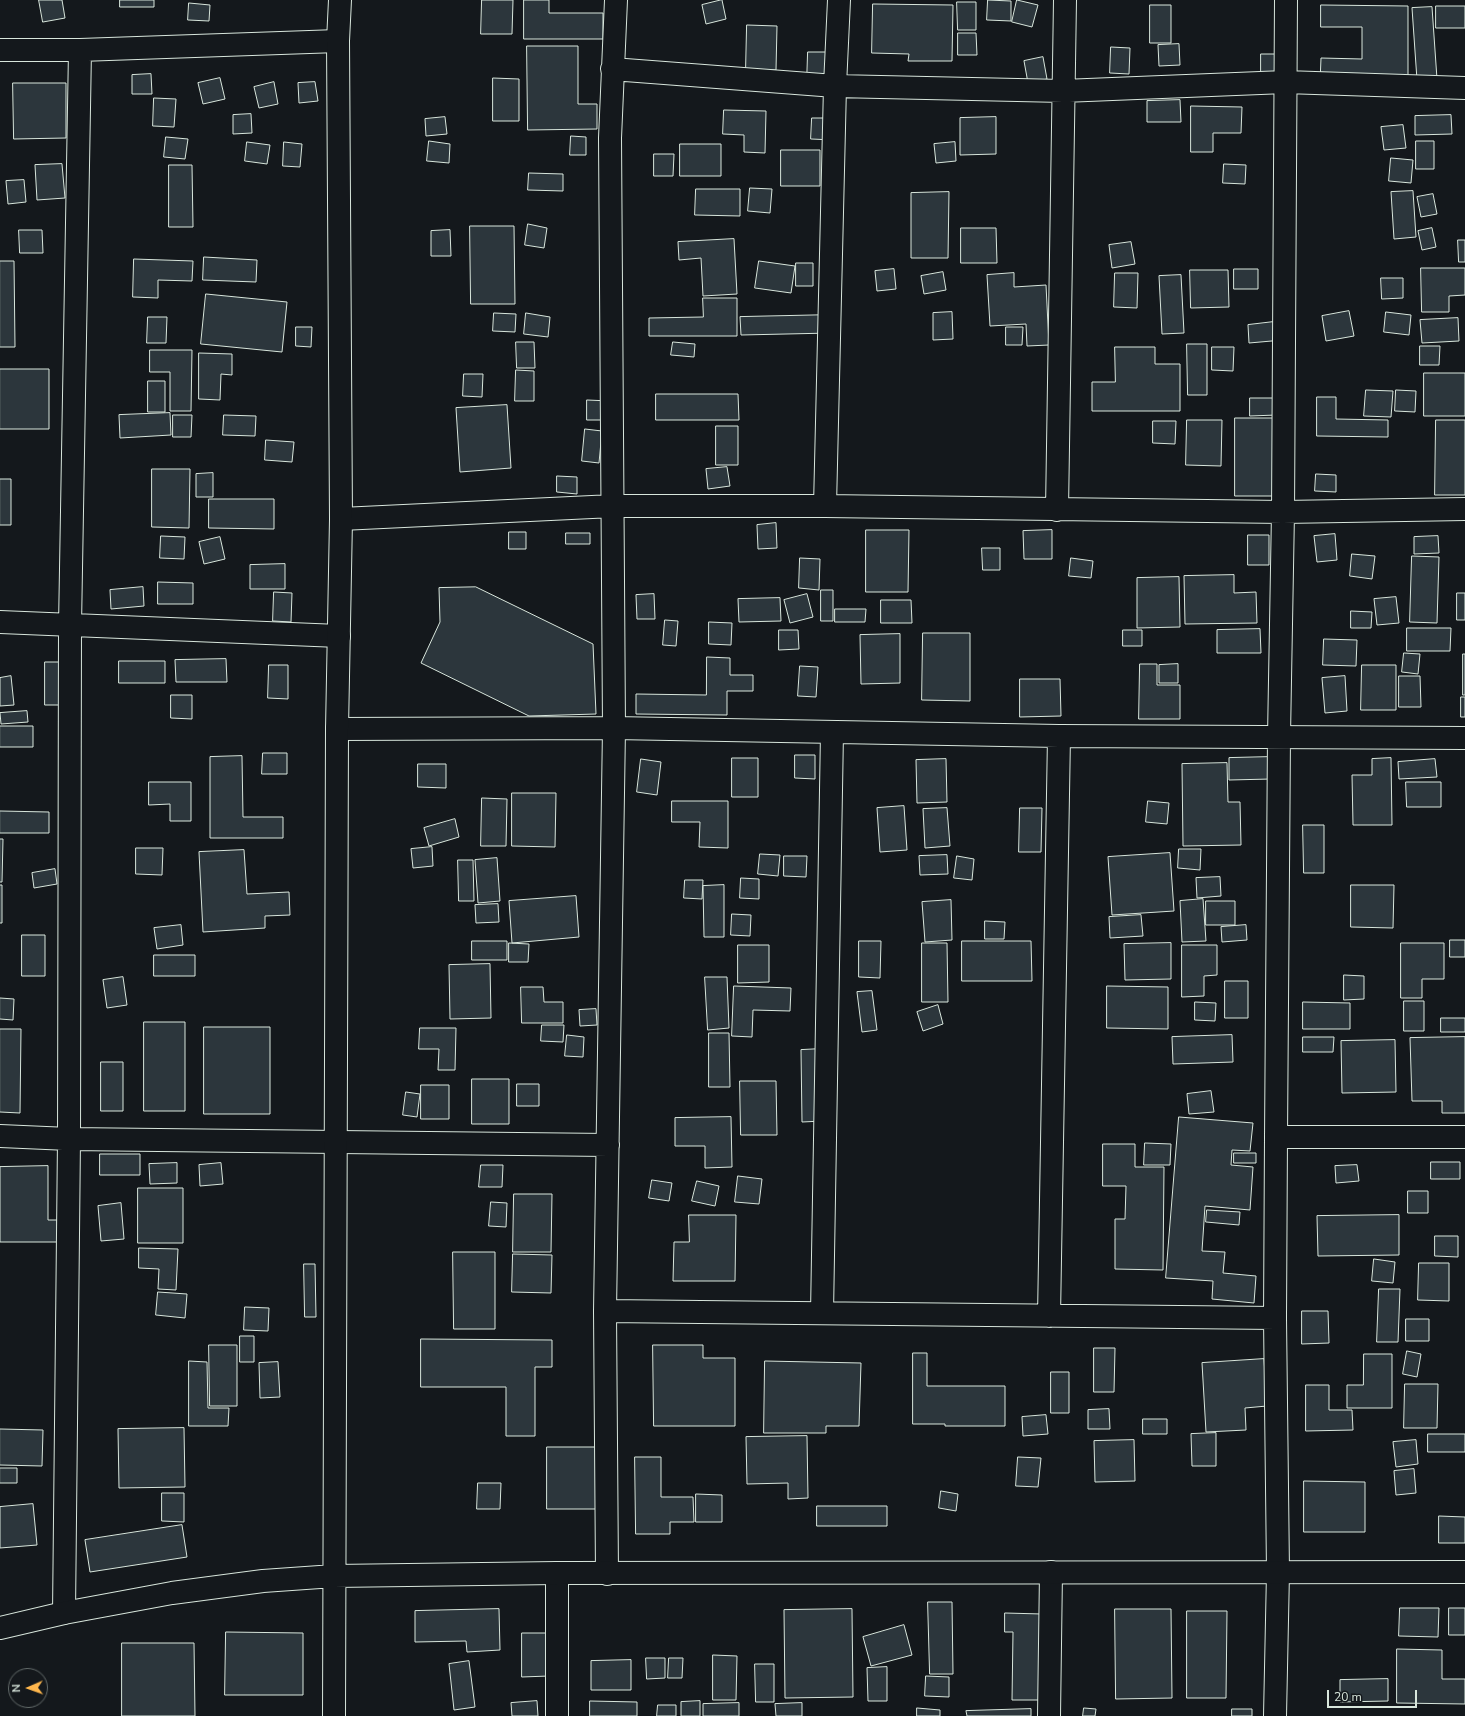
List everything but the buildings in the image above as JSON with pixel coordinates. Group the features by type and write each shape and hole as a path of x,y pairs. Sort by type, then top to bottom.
{"street":[{"path":"334,1716 337,729 340,519 338,41 340,0"},
{"path":"607,1574 605,1311 614,728 610,138 616,0"},
{"path":"825,506 835,86 839,0"},
{"path":"1057,510 1065,0"},
{"path":"1275,1716 1278,1572 1275,1318 1276,1137 1279,736 1283,512 1286,0"},
{"path":"0,50 80,50 338,41"},
{"path":"64,1613 69,1139 70,626 80,50"},
{"path":"612,70 835,86 1063,92 1285,82 1465,88"},
{"path":"340,519 613,506 825,506 1283,512 1465,509"},
{"path":"0,622 339,636"},
{"path":"337,729 614,728 1059,736 1465,738"},
{"path":"822,1312 832,732"},
{"path":"1049,1316 1059,736"},
{"path":"0,1136 69,1139 608,1145"},
{"path":"1276,1137 1465,1137"},
{"path":"605,1311 822,1312 1275,1318"},
{"path":"1048,1716 1051,1572"},
{"path":"0,1628 64,1613 172,1593 263,1581 334,1576 557,1573 1465,1572"},
{"path":"557,1573 557,1716"}]}
